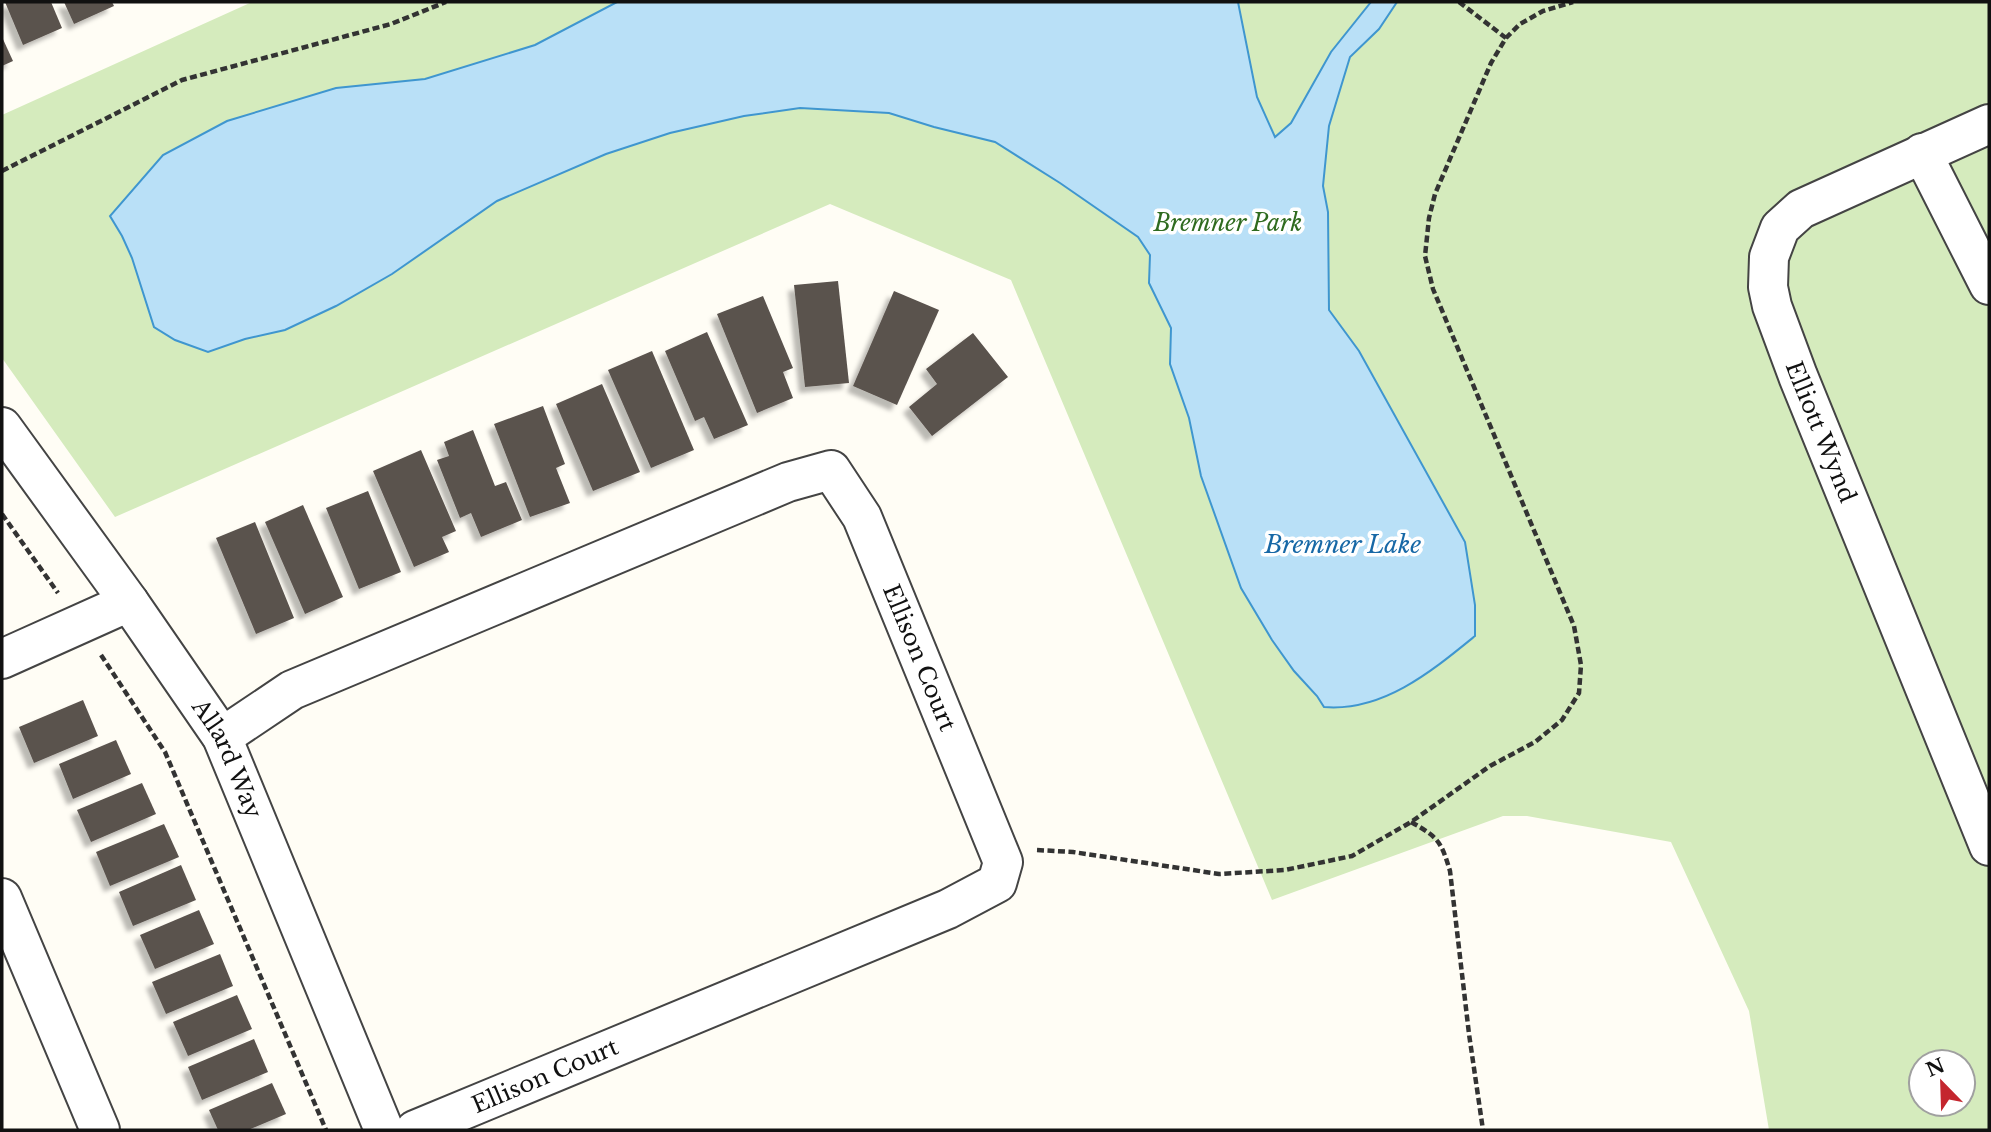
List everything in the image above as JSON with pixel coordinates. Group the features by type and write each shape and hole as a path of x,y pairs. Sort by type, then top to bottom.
{"street":[{"name":"Elliott Wynd","path":"1989,124 1801,209 1780,228 1769,257 1768,287 1772,306 1798,376 1989,846"},
{"path":"1922,153 1989,285"},
{"name":"Allard Way","path":"2,426 222,737 384,1130"},
{"name":"Ellison Court","path":"222,737 292,690 788,482 831,470 863,517 1003,862 997,883 948,909 415,1130"},
{"path":"2,659 129,602"},
{"path":"2,898 100,1130"}],"path":[{"path":"2,171 182,80 391,24 446,2"},
{"path":"1459,2 1506,38"},
{"path":"998,849 1073,852 1219,874 1272,871 1352,856 1411,822 1490,766 1535,742 1562,720 1579,693 1581,665 1574,626 1433,289 1424,256 1435,194 1491,63 1506,38 1520,24 1543,11 1573,2"},
{"path":"2,514 165,752 326,1130"},
{"path":"1411,822 1430,833 1443,847 1450,871 1483,1130"}],"green space":[{"name":"Bremner Park","path":"252,2 1989,2 1989,1130 1769,1130 1749,1011 1671,842 1527,816 1503,816 1272,900 1011,280 830,204 115,517 2,358 2,115"}],"water":[{"name":"Bremner Lake","path":"617,2 1238,2 1257,97 1275,137 1291,123 1331,52 1371,2 1397,2 1379,29 1350,57 1329,126 1323,186 1328,212 1329,310 1359,351 1465,542 1475,605 1475,636 1442,663 1386,696 1346,707 1324,707 1272,640 1241,588 1201,476 1189,418 1170,364 1171,328 1149,283 1150,255 1138,237 995,142 889,113 800,108 744,116 670,133 606,154 497,201 392,274 336,306 285,330 245,339 208,352 175,340 154,327 132,258 110,216 163,155 227,121 336,88 425,79 535,45"}],"building":[{"path":"5,2 51,2 62,28 23,45"},
{"path":"64,2 112,2 114,6 74,24"},
{"path":"2,37 13,61 2,66"},
{"path":"838,281 849,383 805,387 794,285"},
{"path":"894,291 939,310 897,405 853,386"},
{"path":"763,296 793,368 783,372 793,398 757,413 717,314"},
{"path":"707,332 748,425 714,439 704,417 695,421 665,351"},
{"path":"973,333 1008,377 932,436 909,407 937,384 926,369"},
{"path":"652,351 694,450 651,468 608,370"},
{"path":"602,384 640,472 593,491 556,404"},
{"path":"543,406 565,464 556,468 570,503 530,517 494,424"},
{"path":"473,430 495,486 506,482 522,520 481,537 471,513 460,518 437,460 449,456 444,442"},
{"path":"421,450 456,531 442,537 449,552 414,567 373,471"},
{"path":"368,491 401,572 359,589 326,508"},
{"path":"303,505 343,597 305,614 265,522"},
{"path":"255,522 294,618 256,634 216,538"},
{"path":"83,700 98,736 34,763 19,727"},
{"path":"116,740 131,774 73,799 59,764"},
{"path":"142,783 156,814 91,842 77,810"},
{"path":"164,824 179,857 110,886 96,852"},
{"path":"181,865 196,900 133,926 119,892"},
{"path":"199,910 214,944 155,969 140,935"},
{"path":"220,954 233,986 166,1014 152,982"},
{"path":"237,995 252,1029 188,1056 173,1022"},
{"path":"254,1039 268,1072 202,1100 188,1067"},
{"path":"272,1083 286,1114 248,1130 218,1130 209,1110"}]}
